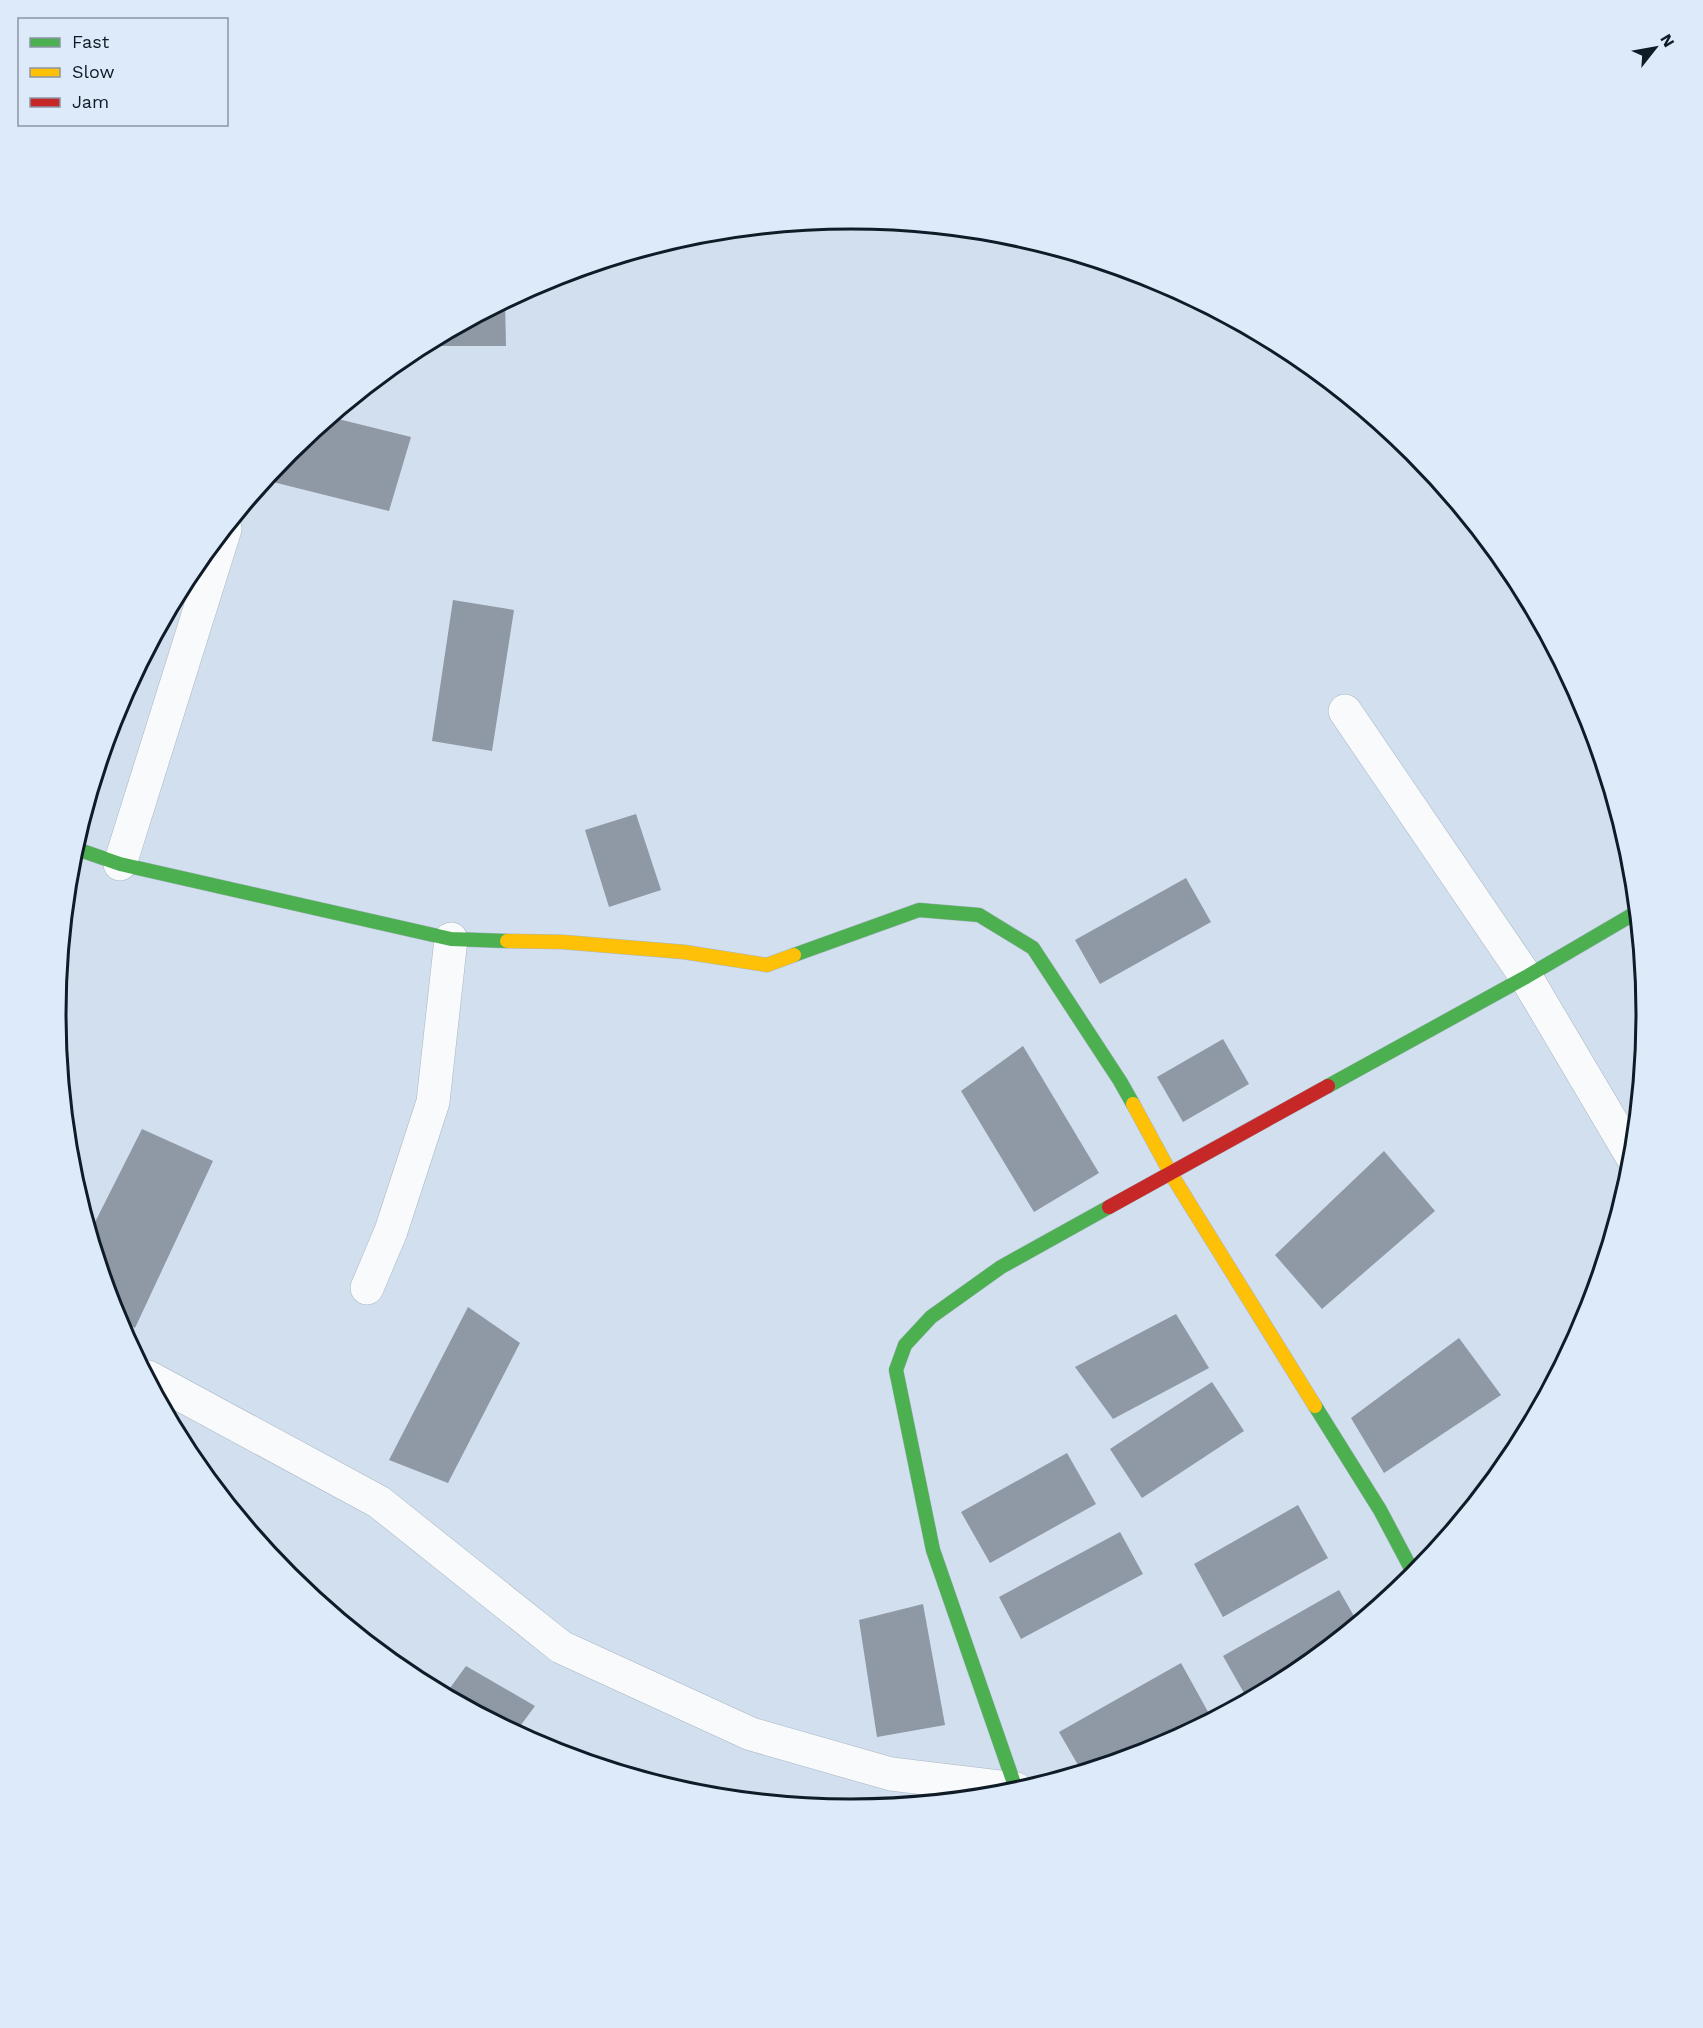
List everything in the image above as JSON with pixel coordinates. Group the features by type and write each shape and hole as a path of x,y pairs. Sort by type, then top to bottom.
{"street":[{"path":"120,864 219,549"},
{"path":"1345,711 1526,977 1625,1145"},
{"path":"83,851 120,864 452,939 563,942 684,952 767,965 919,910 979,915 1033,948 1120,1081 1171,1174 1380,1510 1410,1566"},
{"path":"1013,1782 933,1550 896,1370 905,1345 931,1317 1001,1267 1526,977 1630,916"},
{"path":"367,1288 390,1231 433,1102 452,939"},
{"path":"158,1383 379,1502 561,1647 750,1734 891,1774 990,1787"}],"building":[{"path":"505,309 506,346 439,346"},
{"path":"339,419 411,437 389,511 274,482"},
{"path":"453,600 514,610 492,751 432,741"},
{"path":"636,814 661,890 609,907 585,830"},
{"path":"1186,878 1211,922 1100,984 1075,940"},
{"path":"1223,1039 1249,1084 1183,1122 1157,1077"},
{"path":"1023,1046 1099,1173 1034,1212 961,1091"},
{"path":"142,1129 213,1161 135,1328 131,1326 126,1315 95,1223"},
{"path":"1384,1151 1435,1211 1322,1309 1275,1255"},
{"path":"468,1307 520,1343 448,1483 389,1460"},
{"path":"1176,1314 1209,1368 1113,1419 1075,1367"},
{"path":"1459,1338 1501,1395 1384,1473 1351,1418"},
{"path":"1212,1382 1244,1431 1142,1498 1110,1449"},
{"path":"1067,1453 1096,1504 990,1563 961,1512"},
{"path":"1298,1505 1328,1558 1223,1617 1194,1564"},
{"path":"1120,1532 1143,1574 1021,1639 999,1597"},
{"path":"1339,1590 1354,1617 1288,1667 1244,1694 1223,1656"},
{"path":"923,1604 945,1725 877,1737 859,1620"},
{"path":"1181,1663 1209,1713 1152,1740 1078,1766 1059,1732"},
{"path":"466,1666 535,1706 520,1726 450,1688"}],"traffic: fast":[{"path":"83,851 120,864 451,939 507,941"},
{"path":"794,955 919,910 979,915 1033,948 1133,1104"},
{"path":"1328,1086 1526,977 1630,916"},
{"path":"1014,1782 933,1550 896,1370 905,1345 931,1317 1001,1267 1109,1207"},
{"path":"1315,1406 1380,1510 1410,1566"}],"traffic: slow":[{"path":"507,941 563,942 684,952 767,965 794,955"},
{"path":"1133,1104 1171,1174 1315,1406"}],"traffic: jam":[{"path":"1109,1207 1328,1086"}]}
